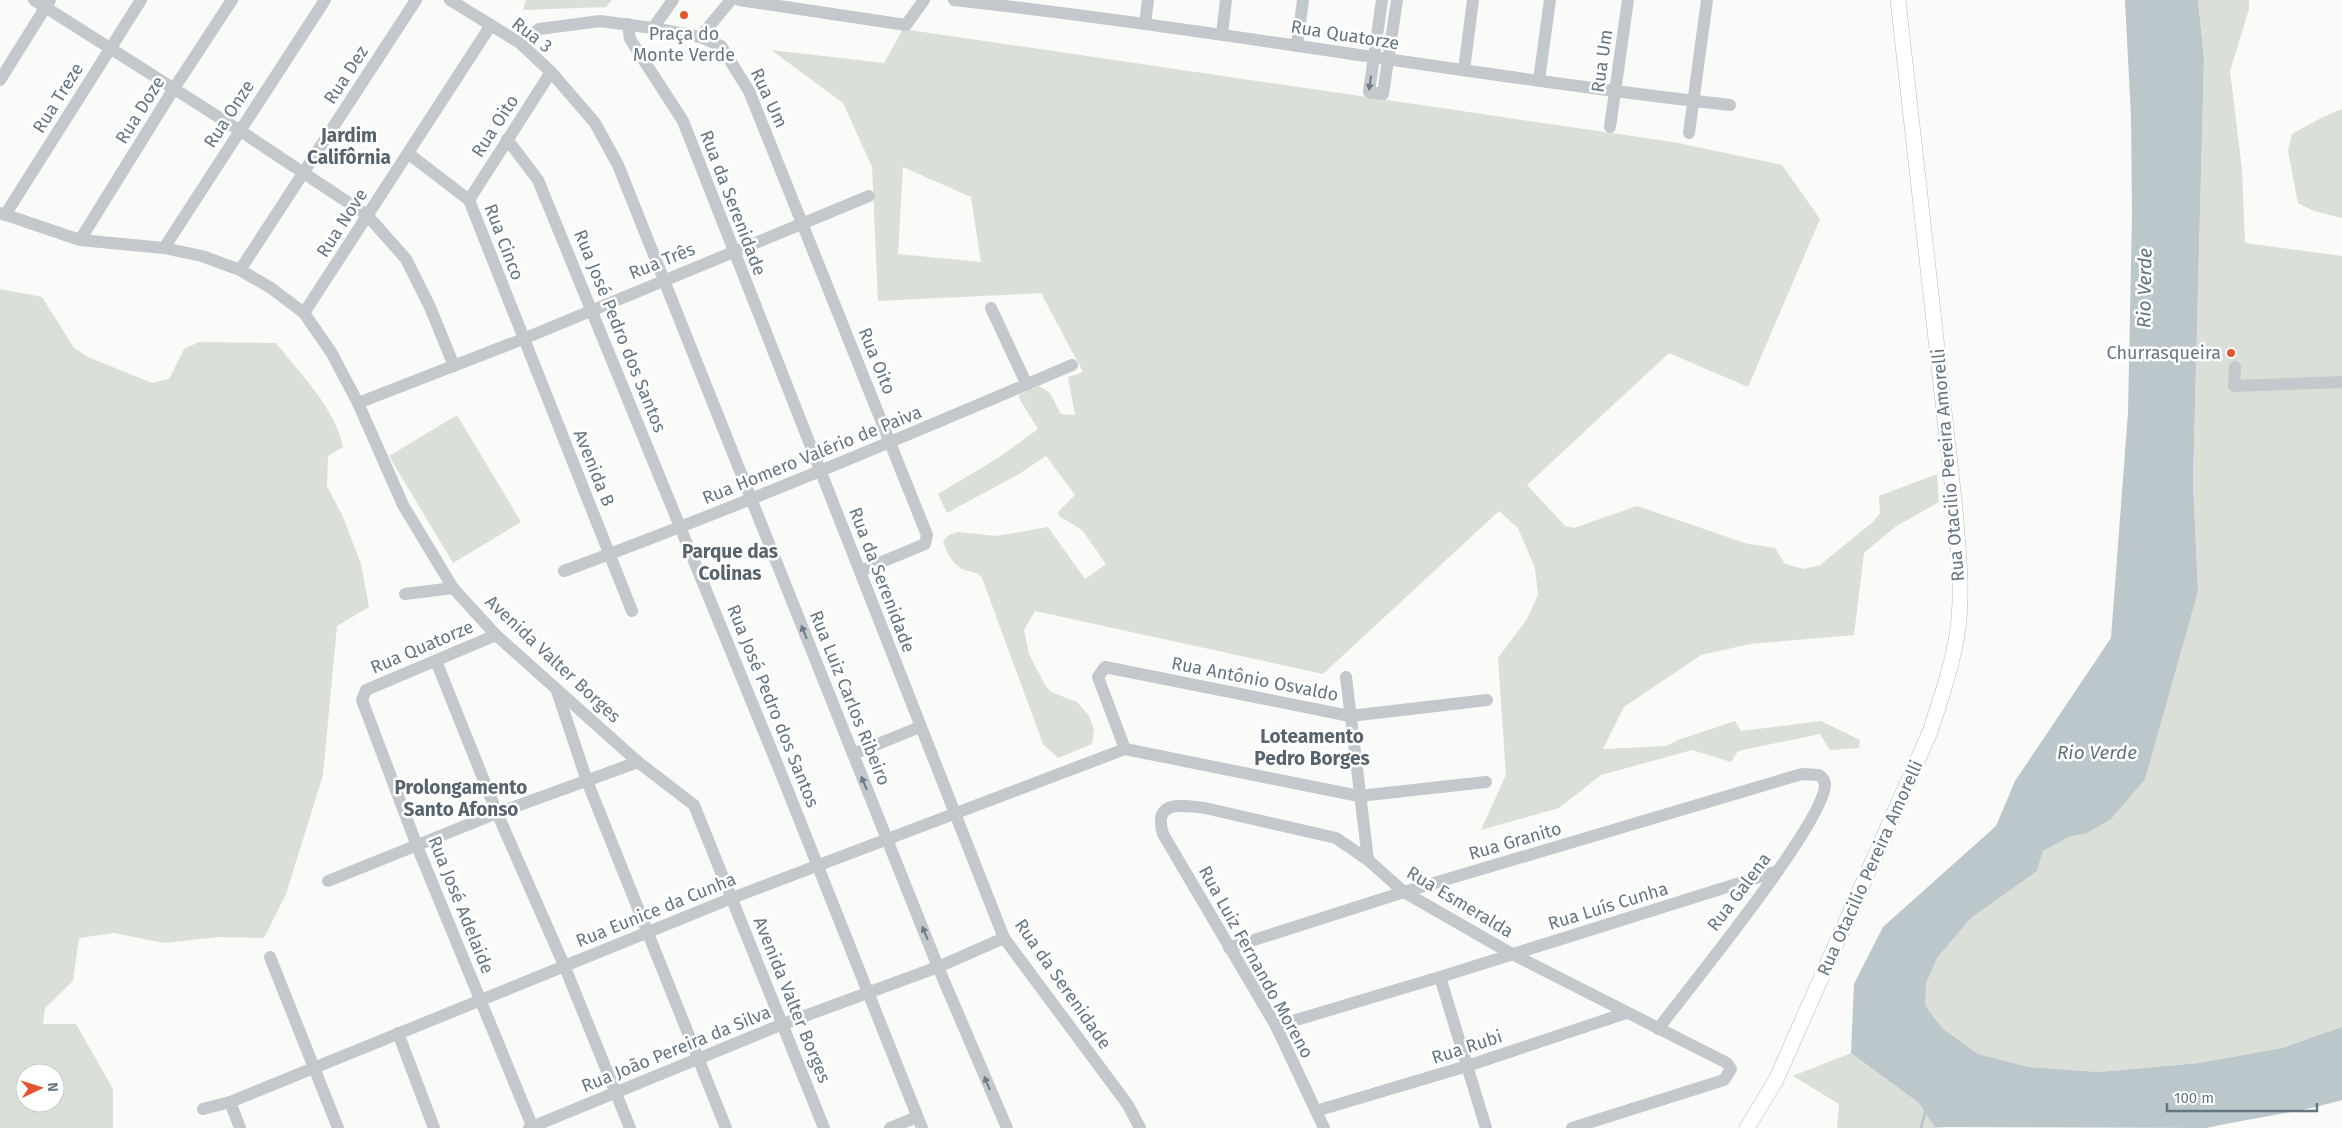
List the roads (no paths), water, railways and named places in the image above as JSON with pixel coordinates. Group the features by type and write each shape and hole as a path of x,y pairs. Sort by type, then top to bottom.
{"main road":[{"name":"Rua Otacilio Pereira Amorelli","path":"1747,1128 1776,1080 1930,732 1949,673 1958,627 1960,571 1955,509 1898,0"}],"street":[{"path":"34,0 48,4 173,90 239,130 367,215 406,259 430,307 454,366"},
{"name":"Rua Treze","path":"3,214 142,0"},
{"name":"Rua Doze","path":"80,240 173,90 232,0"},
{"name":"Rua Onze","path":"164,248 325,0"},
{"name":"Rua Dez","path":"240,270 416,0"},
{"path":"450,0 491,26"},
{"path":"652,28 673,0"},
{"path":"700,37 731,0"},
{"path":"739,0 906,25 924,0"},
{"path":"818,11 826,0"},
{"name":"Rua Quatorze","path":"954,0 1070,6 1145,24 1389,60 1730,105"},
{"path":"1145,24 1148,0"},
{"path":"1222,34 1226,0"},
{"path":"1297,46 1303,0"},
{"path":"1382,0 1369,92 1383,94 1397,0"},
{"path":"1464,70 1473,0"},
{"path":"1539,80 1550,0"},
{"name":"Rua Um","path":"1610,127 1628,0"},
{"path":"1689,133 1707,0"},
{"path":"0,80 48,4"},
{"name":"Rua Um","path":"520,43 539,29 600,21 700,37 721,46 749,91 804,223"},
{"name":"Rua da Serenidade","path":"628,24 630,39 683,121 1004,938 1128,1105 1140,1128"},
{"name":"Rua 3","path":"491,26 520,43 551,72 595,123 618,165 663,279"},
{"name":"Rua Nove","path":"304,313 491,26"},
{"name":"Rua Oito","path":"469,200 551,72"},
{"name":"Rua José Pedro dos Santos","path":"507,139 538,180 681,527 919,1122"},
{"name":"Rua Cinco","path":"409,154 469,200 523,339"},
{"name":"Rua Três","path":"358,403 523,339 663,279 869,196"},
{"name":"Avenida Valter Borges","path":"3,214 80,240 164,248 202,256 240,270 270,288 304,313 331,352 358,403 403,506 453,588 496,635 638,762 694,805 824,1128"},
{"name":"Rua Oito","path":"804,223 927,536 925,544 860,571"},
{"name":"Rua Luiz Carlos Ribeiro","path":"663,279 938,967 1007,1128"},
{"path":"991,308 1027,384"},
{"name":"Avenida B","path":"523,339 632,611"},
{"name":"Rua Homero Valério de Paiva","path":"564,571 821,471 1072,365"},
{"path":"2235,367 2234,386 2342,382"},
{"path":"405,594 453,588"},
{"name":"Rua Quatorze","path":"363,694 366,690 496,635"},
{"path":"436,661 497,813 564,966 630,1128"},
{"name":"Rua Antônio Osvaldo","path":"1125,748 1098,677 1105,667 1350,716 1487,700"},
{"path":"1346,677 1368,860"},
{"path":"556,688 587,781 726,1128"},
{"name":"Rua José Adelaide","path":"363,694 362,700 417,846 532,1128"},
{"path":"853,754 920,727"},
{"path":"1125,748 1360,796 1486,782"},
{"name":"Rua Eunice da Cunha","path":"203,1109 230,1102 732,898 1125,748"},
{"path":"328,881 497,813 638,762"},
{"name":"Rua Galena","path":"1658,1029 1778,871 1814,816 1824,791 1823,778 1819,774 1812,773"},
{"name":"Rua Granito","path":"1228,948 1404,892 1812,773"},
{"name":"Rua Esmeralda","path":"1161,812 1177,807 1205,808 1331,836 1368,860 1404,892 1512,954 1727,1063 1731,1069 1724,1080 1572,1128"},
{"name":"Rua Luiz Fernando Moreno","path":"1161,812 1159,822 1163,834 1228,948 1276,1026 1324,1128"},
{"name":"Rua Luís Cunha","path":"1276,1026 1440,977 1778,871"},
{"name":"Rua João Pereira da Silva","path":"532,1128 783,1024 938,967 1004,938"},
{"path":"270,957 338,1128"},
{"path":"1440,977 1486,1128"},
{"name":"Rua Rubi","path":"1316,1112 1467,1066 1626,1013"},
{"path":"398,1033 434,1128"},
{"path":"230,1102 240,1128"},
{"path":"890,1128 919,1122"}],"water":[{"name":"Rio Verde","path":"2125,0 2198,0 2204,58 2193,483 2198,591 2145,779 2111,819 2087,833 2069,837 2043,851 2037,871 1971,918 1937,958 1926,983 1925,1005 1942,1028 1978,1054 2029,1067 2099,1072 2199,1063 2282,1048 2342,1027 2342,1100 2206,1128 1935,1127 1919,1103 1851,1053 1854,984 1883,927 1996,826 2015,781 2111,638 2128,412 2132,216 2131,117"}],"waterway":[{"path":"1921,1128 1926,1109"}],"place":[{"name":"Praça do Monte Verde","path":"684,15"},
{"name":"Churrasqueira","path":"2231,353"}],"district":[{"name":"Jardim Califôrnia","path":"349,146"},
{"name":"Parque das Colinas","path":"730,562"},
{"name":"Loteamento Pedro Borges","path":"1312,747"},
{"name":"Prolongamento Santo Afonso","path":"461,798"}]}
